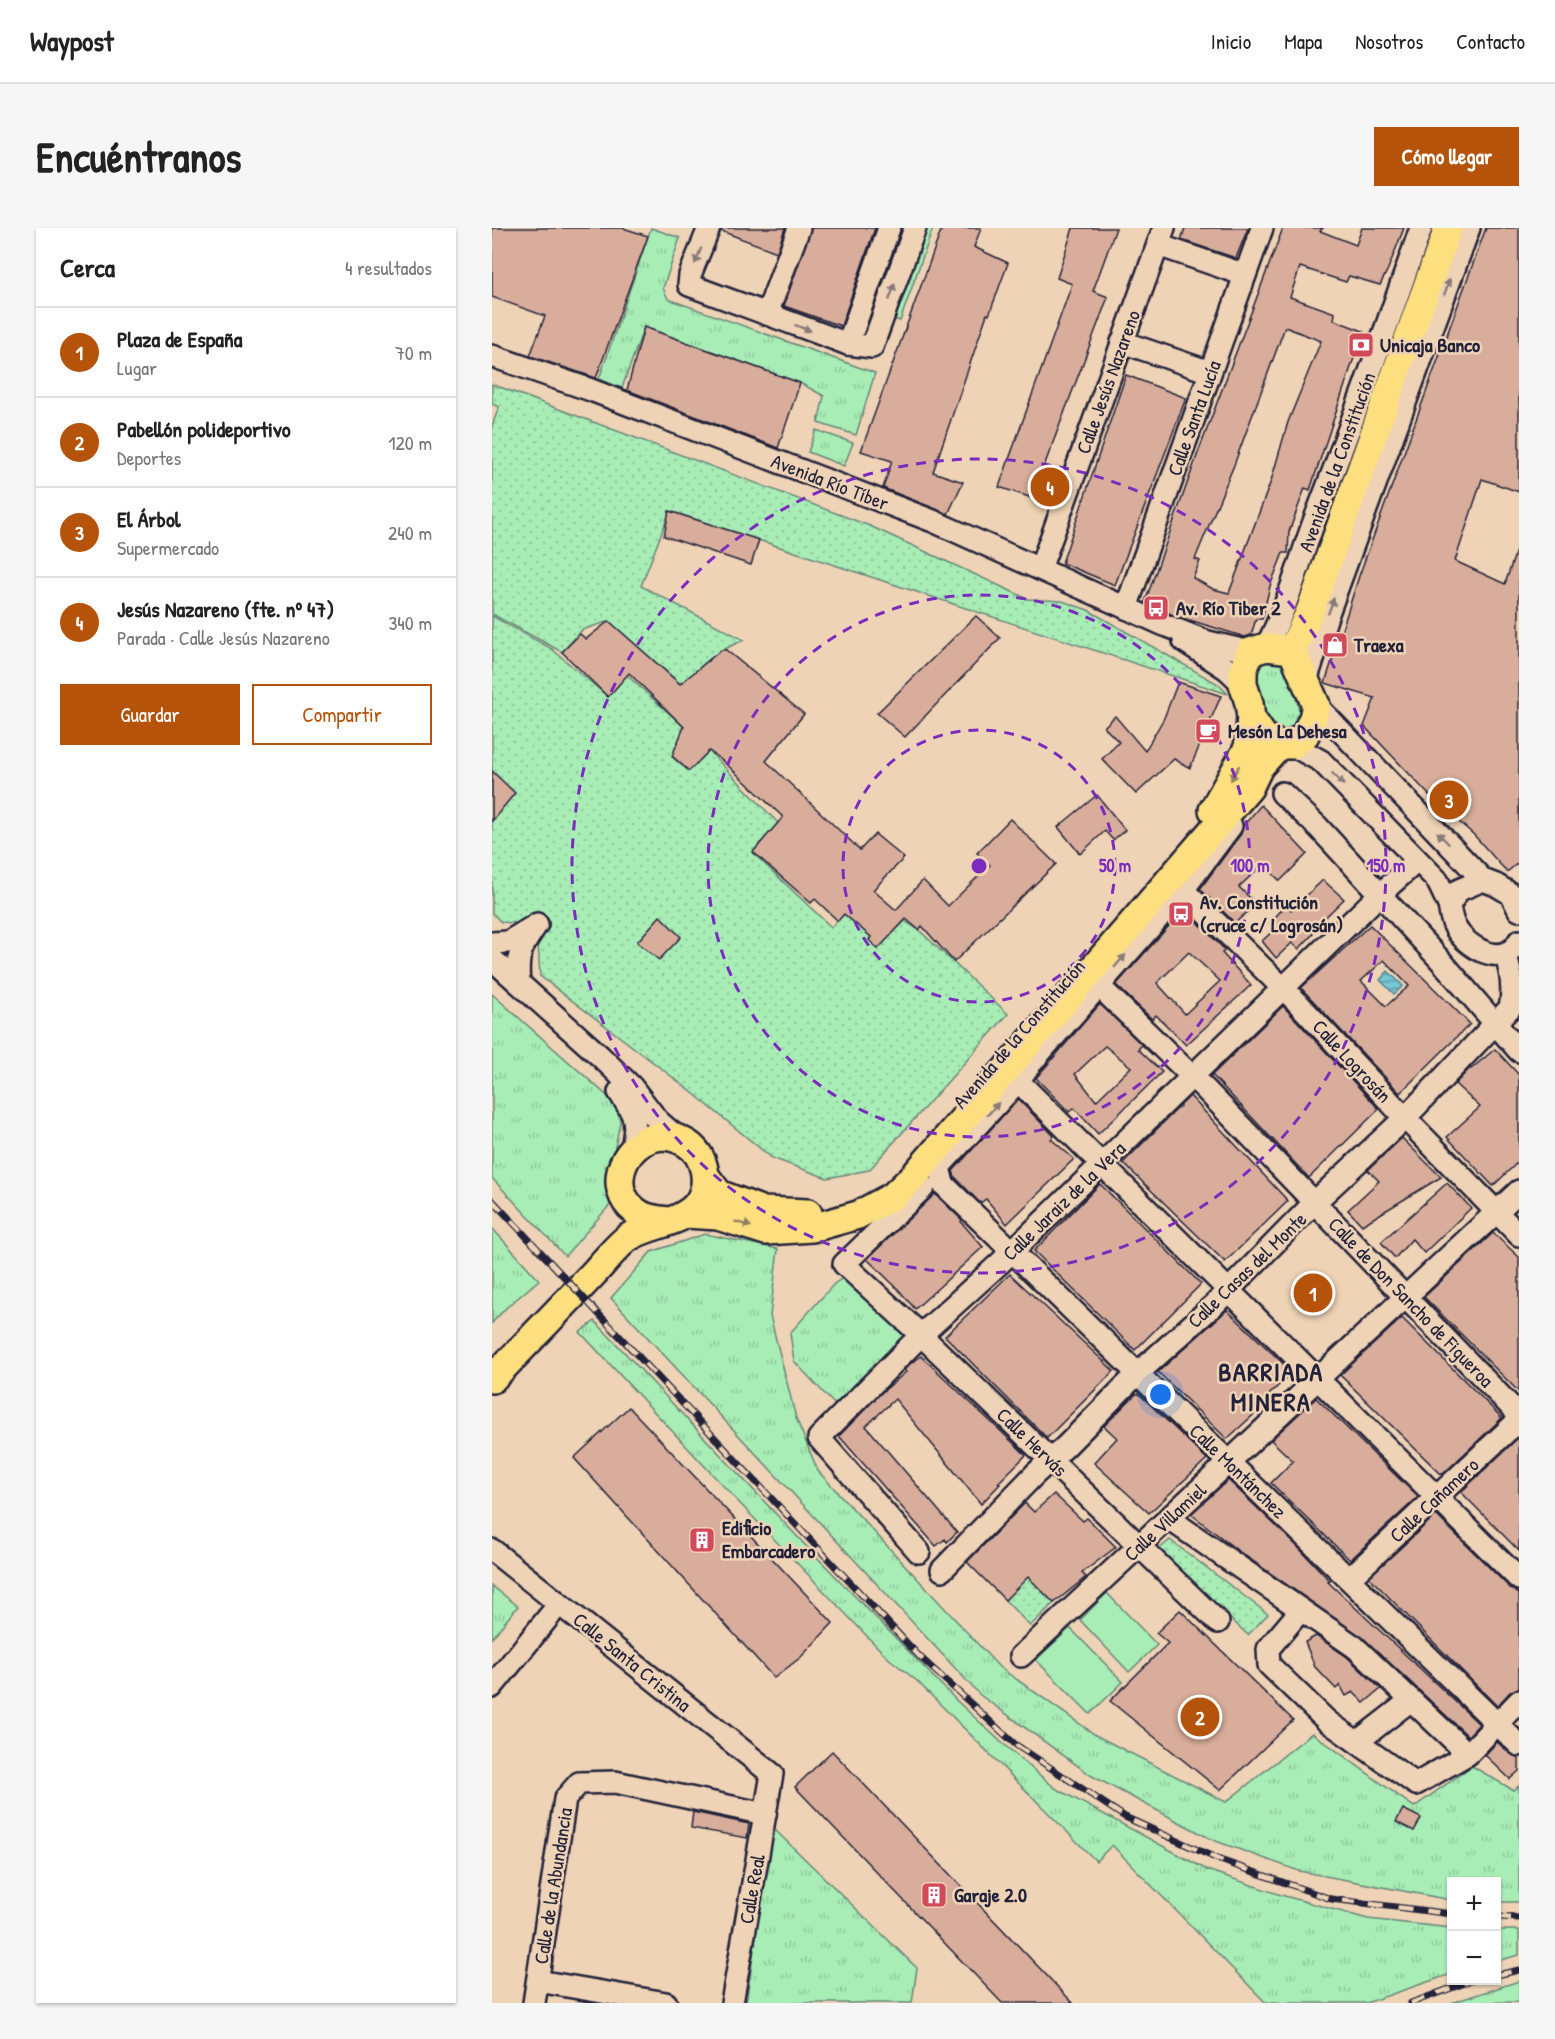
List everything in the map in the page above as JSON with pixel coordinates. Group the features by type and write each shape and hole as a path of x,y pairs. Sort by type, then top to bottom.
{"main road":[{"name":"Avenida de la Constitución","path":"1269,650 1310,611 1418,341 1418,311 1440,233"},
{"path":"1269,650 1311,693 1313,718 1305,735 1285,745 1264,737 1251,718 1249,703 1242,684 1243,671 1269,650"},
{"name":"Avenida de la Constitución","path":"706,1177 718,1194 763,1211 809,1214 847,1203 875,1188 906,1166 1010,1043 1208,818 1248,748 1251,718"},
{"name":"Avenida de la Constitución","path":"492,1379 628,1237 677,1218 718,1216 766,1231 812,1228 858,1215 892,1196 914,1176 1249,788 1259,767 1285,745"},
{"path":"659,1135 678,1138 691,1146 701,1158 706,1177 698,1204 677,1218 648,1218 634,1210 626,1201 620,1175 624,1160 632,1148 642,1140 659,1135"},
{"path":"492,1358 618,1225 626,1201"}],"street":[{"path":"709,228 690,275 689,285 848,344 872,347 915,228"},
{"path":"767,314 799,228"},
{"path":"848,344 889,228"},
{"name":"Calle Santa Lucía","path":"1126,608 1262,228"},
{"path":"1418,311 1419,289 1410,271 1440,233"},
{"name":"Avenida de la Constitución","path":"1269,650 1309,536 1410,271 1435,250 1440,233"},
{"name":"Avenida de la Constitución","path":"1311,693 1327,616 1393,408 1418,341 1440,233"},
{"path":"1161,236 1245,275"},
{"name":"Calle Jesús Nazareno","path":"1040,569 1161,236"},
{"path":"1122,342 1210,372"},
{"name":"Avenida Río Tíber","path":"492,356 591,390 933,521 1162,624 1208,642 1269,650"},
{"name":"Avenida Río Tíber","path":"1162,624 1202,654 1227,669 1242,684"},
{"path":"1311,693 1484,880 1516,898"},
{"path":"1285,745 1321,761 1437,880 1449,906 1454,925 1468,944 1488,955 1512,947"},
{"name":"Avenida de la Constitución","path":"939,1167 1018,1081 1031,1063 1183,890 1234,823 1249,788"},
{"path":"1282,793 1318,826 1443,963 1519,1051"},
{"name":"Calle Jaraiz de la Vera","path":"919,1552 819,1438 921,1335 1012,1251 1379,895 1417,861"},
{"path":"1449,906 1459,890 1484,880"},
{"name":"Calle Logrosán","path":"1183,890 1283,989 1519,1235"},
{"path":"492,943 508,942 537,924 522,945 517,966 519,983"},
{"name":"Calle Casas del Monte","path":"942,1570 1035,1474 1138,1373 1228,1290 1315,1202 1405,1118 1496,1024 1510,1008 1514,992 1511,970 1512,947"},
{"path":"492,959 600,1056 631,1086 658,1120 678,1138"},
{"path":"492,977 618,1092 634,1114 636,1130 632,1148"},
{"name":"Calle de Don Sancho de Figueroa","path":"1099,986 1315,1202 1519,1415"},
{"path":"1018,1081 1519,1579"},
{"name":"Calle Montánchez","path":"939,1167 943,1184 1519,1745"},
{"name":"Calle Hervás","path":"924,1187 844,1264 921,1335 1218,1622"},
{"name":"Calle Villamiel","path":"1021,1656 1519,1191"},
{"name":"Calle Cañamero","path":"1349,1580 1519,1420"},
{"path":"1168,1518 1355,1647 1468,1754"},
{"name":"Calle Santa Cristina","path":"492,1550 772,1774"},
{"path":"492,1687 559,1604"},
{"path":"1301,1610 1268,1649 1269,1665 1327,1721 1416,1784 1468,1754 1519,1701"},
{"path":"1357,1742 1411,1700"},
{"name":"Calle Real","path":"732,2003 772,1774"},
{"name":"Calle de la Abundancia","path":"534,2003 565,1799 579,1783 615,1782 765,1814"},
{"path":"538,1981 666,2003"}],"green space":[{"path":"651,228 680,238 663,288 668,299 875,373 856,435 818,423 824,396 800,383 644,327 622,388 599,379"},
{"path":"919,228 933,228 900,321 887,317"},
{"path":"492,384 870,526 1028,599 1062,601 1088,610 1218,684 1228,694 670,511 641,586 744,640 710,659 684,687 609,621 582,630 562,652 492,614 492,426 499,407 492,404"},
{"path":"816,430 853,443 844,466 808,452"},
{"path":"492,616 552,649 608,697 627,675 684,727 672,757 689,771 709,751 778,823 753,853 831,927 844,914 881,945 905,921 919,930 1008,1014 869,1170 827,1178 772,1158 688,1089 540,976 537,925 501,922 492,913"},
{"path":"1264,660 1282,660 1290,675 1302,721 1293,730 1274,731 1264,716 1253,673"},
{"path":"492,994 613,1101 619,1114 620,1122 612,1162 610,1205 565,1256 492,1178"},
{"path":"492,1228 539,1280 492,1323"},
{"path":"705,1234 778,1249 770,1316 796,1418 818,1471 999,1667 1097,1736 1226,1802 1312,1733 1414,1807 1472,1766 1513,1790 1519,1786 1519,1902 1501,1902 1501,1877 1447,1877 1447,1899 1299,1871 1213,1840 1092,1776 980,1695 611,1298 651,1252"},
{"path":"848,1274 912,1335 836,1406 794,1361 790,1333 834,1284"},
{"path":"595,1321 807,1547 957,1701 1055,1788 1207,1870 1281,1895 1368,1919 1447,1928 1447,1975 1366,2003 1266,2003 1112,1845 1096,1861 917,1681 887,1657 580,1332"},
{"path":"1170,1540 1268,1614 1248,1635 1157,1551"},
{"path":"1028,1576 1054,1603 1030,1626 1005,1600"},
{"path":"492,1586 518,1606 492,1638"},
{"path":"1107,1593 1157,1645 1129,1672 1080,1620"},
{"path":"1070,1628 1123,1682 1090,1714 1036,1660"},
{"path":"772,1827 917,1968 912,2003 746,2003"},
{"path":"1501,1930 1519,1930 1519,1955 1501,1960"},
{"path":"1519,1981 1519,2002 1451,2003"}],"water":[{"path":"1388,971 1403,986 1394,994 1380,980"}],"building":[{"path":"492,228 623,228 648,236 596,378 530,356 545,316 492,297"},
{"path":"721,228 785,228 777,252 721,231"},
{"path":"811,228 875,228 841,326 784,306"},
{"path":"942,228 981,228 974,247 1008,263 989,315 987,314 933,472 963,482 948,514 883,488 892,461 861,451"},
{"path":"1073,228 1116,228 1093,291 1108,297 1032,498 999,487 1072,284 1057,278"},
{"path":"1185,228 1248,228 1236,258 1181,240"},
{"path":"1283,228 1323,228 1320,231 1356,245 1362,228 1404,228 1380,285 1349,276 1346,282 1300,267 1290,297 1335,313 1334,320 1363,331 1310,490 1305,488 1289,532 1288,553 1283,553 1270,586 1262,619 1256,619 1251,635 1245,637 1173,615 1145,602 1198,453","holes":["1285,327 1321,341 1288,422 1271,481 1229,593 1213,589 1193,578 1200,561 1195,559 1234,465"]},
{"path":"1486,228 1519,228 1519,492 1482,479 1455,561 1505,584 1516,551 1519,552 1519,862 1507,872 1474,835 1431,797 1364,726 1375,698 1325,683 1359,576"},
{"path":"644,327 800,383 778,448 627,390"},
{"path":"1126,375 1186,398 1115,585 1062,563"},
{"path":"669,511 759,540 751,565 664,536"},
{"path":"976,616 1000,638 905,737 877,713"},
{"path":"609,621 680,684 721,650 726,650 804,714 766,761 860,850 875,834 904,858 873,890 896,910 923,880 948,906 990,865 977,853 1010,819 1056,864 954,962 922,926 919,930 906,919 878,949 869,940 871,937 844,914 838,921 815,899 811,903 753,852 783,817 709,751 689,771 672,756 684,727 629,673 608,697 562,652 580,634 586,639"},
{"path":"1178,682 1221,696 1190,768 1174,759 1136,794 1102,759 1119,742 1104,727 1115,716 1145,751 1164,718"},
{"path":"492,771 515,793 492,821"},
{"path":"1097,795 1125,830 1113,840 1105,831 1080,854 1058,827"},
{"path":"1261,805 1307,854 1280,881 1263,864 1239,887 1256,904 1235,923 1200,889 1241,834 1243,826"},
{"path":"1323,880 1344,899 1311,931 1313,934 1299,949 1292,943 1276,958 1262,941 1276,928 1270,923 1286,905 1291,910"},
{"path":"1184,909 1225,950 1222,953 1251,985 1186,1045 1156,1015 1152,1019 1116,985","holes":["1189,952 1220,981 1185,1014 1157,983"]},
{"path":"660,916 681,937 659,960 637,942"},
{"path":"1370,925 1470,1024 1400,1093 1301,988","holes":["1384,960 1409,986 1386,1006 1361,981"]},
{"path":"1100,1004 1142,1045 1138,1049 1162,1072 1098,1134 1074,1108 1069,1112 1036,1078","holes":["1105,1046 1131,1067 1096,1101 1075,1074"]},
{"path":"1283,1006 1379,1109 1309,1178 1212,1075"},
{"path":"1495,1049 1519,1075 1519,1161 1493,1186 1447,1137 1480,1107 1455,1084 1470,1068"},
{"path":"1190,1096 1288,1201 1225,1262 1123,1163"},
{"path":"1018,1099 1054,1136 1051,1139 1074,1159 1007,1224 986,1199 980,1203 955,1177 953,1171"},
{"path":"1402,1138 1441,1177 1362,1225 1348,1210 1379,1181 1368,1170"},
{"path":"1447,1183 1471,1208 1424,1253 1412,1239 1395,1258 1381,1242"},
{"path":"1100,1184 1201,1284 1135,1350 1034,1251"},
{"path":"935,1194 962,1220 961,1222 983,1247 915,1309 867,1259"},
{"path":"1493,1233 1519,1257 1519,1392 1424,1297"},
{"path":"1010,1274 1114,1371 1047,1438 945,1336"},
{"path":"1227,1310 1292,1372 1261,1403 1262,1407 1227,1439 1158,1372"},
{"path":"1402,1318 1502,1418 1443,1474 1340,1375"},
{"path":"921,1356 1026,1455 981,1504 895,1399 866,1426 957,1532 947,1542 945,1539 936,1546 839,1436 880,1394 906,1372 904,1370 910,1364"},
{"path":"1136,1394 1139,1394 1207,1459 1149,1513 1094,1463 1117,1438 1104,1426"},
{"path":"1316,1398 1418,1497 1350,1560 1271,1483 1293,1461 1271,1440"},
{"name":"Edificio Embarcadero","path":"629,1407 833,1623 801,1657 774,1678 574,1458"},
{"path":"1519,1437 1519,1551 1461,1492"},
{"path":"1228,1480 1295,1544 1330,1581 1328,1582 1479,1724 1468,1736 1362,1637 1237,1550 1191,1514"},
{"path":"1054,1494 1083,1521 1087,1518 1116,1547 1082,1573 1086,1577 1054,1603 1028,1577 1005,1600 967,1562 1025,1503 1034,1512"},
{"path":"1436,1515 1510,1588 1519,1594 1519,1689 1510,1692 1497,1706 1369,1577"},
{"path":"1180,1610 1293,1720 1220,1790 1110,1701 1168,1643 1156,1633"},
{"path":"1316,1636 1347,1657 1381,1689 1364,1703 1353,1692 1346,1696 1340,1685 1336,1689 1315,1667 1305,1642"},
{"path":"1497,1742 1511,1754 1519,1757 1519,1771 1510,1779 1485,1755"},
{"name":"Garaje 2.0","path":"832,1751 1073,2003 1002,2003 795,1787"},
{"path":"1403,1809 1421,1818 1414,1831 1396,1822"},
{"path":"693,1812 749,1824 747,1838 691,1828"}],"railway":[{"path":"492,1200 919,1656 1016,1745 1125,1817 1220,1860 1331,1899 1447,1913"},
{"path":"1501,1917 1519,1918"},
{"path":"1501,1974 1519,1970"},
{"path":"1411,2003 1460,1985"}],"place":[{"name":"Unicaja Banco","path":"1361,345"},
{"name":"Jesús Nazareno (fte. nº 47)","path":"1050,487"},
{"name":"Av. Río Tiber 2","path":"1156,608"},
{"name":"Traexa","path":"1335,645"},
{"name":"Mesón La Dehesa","path":"1208,731"},
{"name":"El Árbol","path":"1449,800"},
{"name":"Av. Constitución (cruce c/ Logrosán)","path":"1181,914"},
{"name":"Plaza de España","path":"1313,1293"},
{"name":"Edificio Embarcadero","path":"702,1540"},
{"name":"Pabellón polideportivo","path":"1200,1717"},
{"name":"Garaje 2.0","path":"934,1895"}],"district":[{"name":"BARRIADA MINERA","path":"1271,1387"}]}
